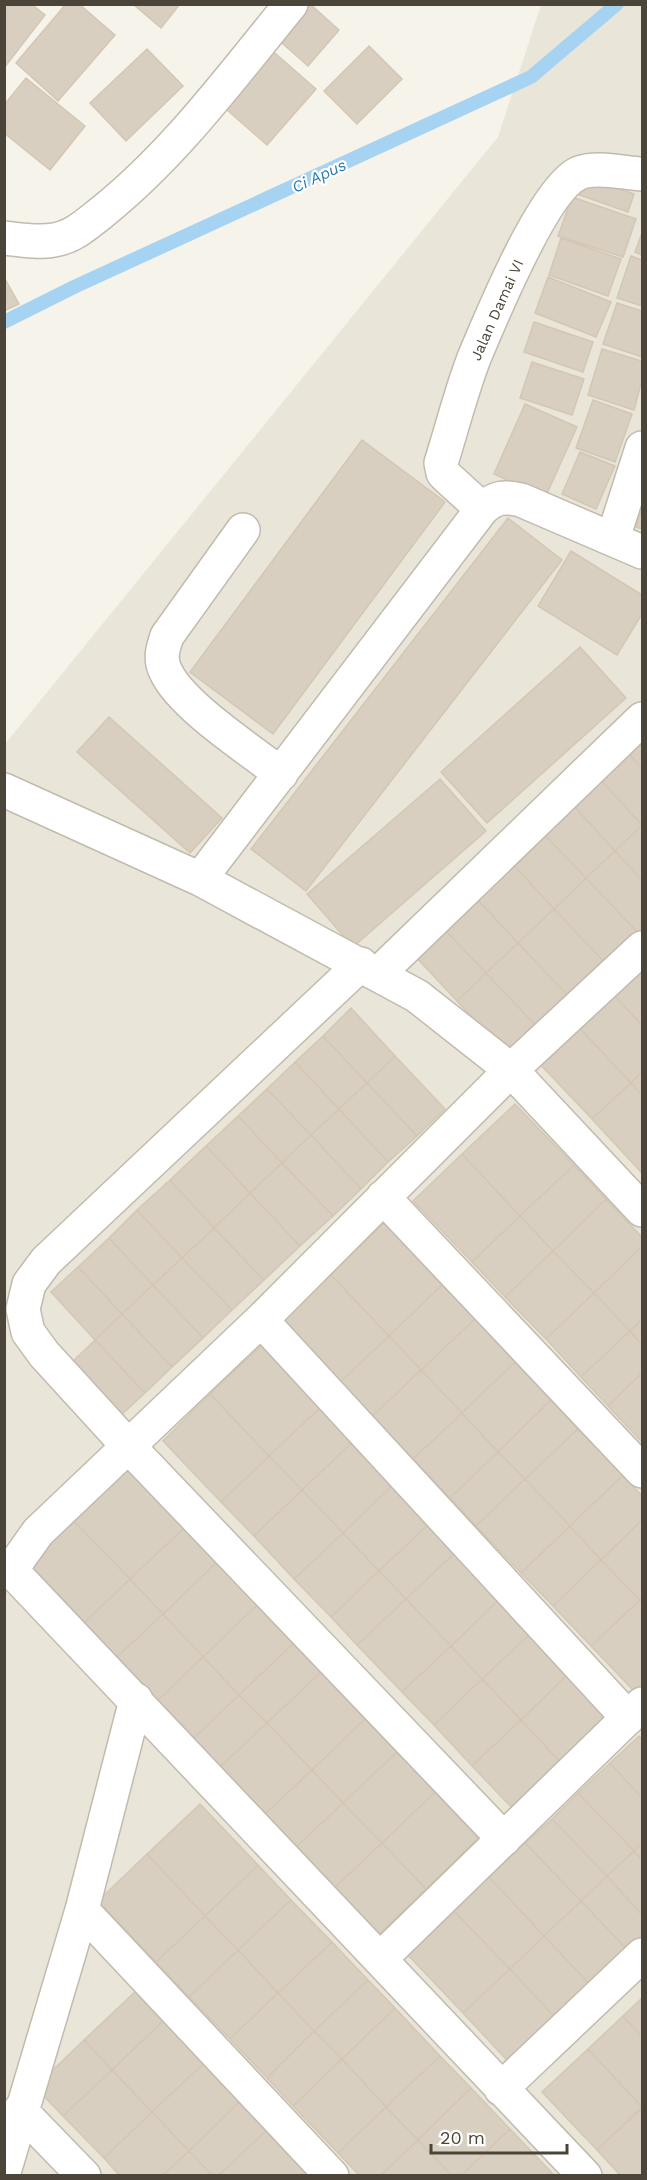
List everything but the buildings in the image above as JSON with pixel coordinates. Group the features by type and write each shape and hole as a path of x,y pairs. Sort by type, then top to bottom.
{"street":[{"path":"4,238 34,242 55,240 77,232 136,185 192,125 291,4"},
{"name":"Jalan Damai VI","path":"482,509 448,478 441,468 441,463 474,359 527,243 554,196 576,174 591,170 642,174"},
{"path":"613,538 642,448"},
{"path":"200,879 482,509 493,499 513,498 642,552"},
{"path":"243,530 167,636 161,654 165,671 181,695 280,774"},
{"path":"504,1839 129,1447 28,1332 23,1309 29,1284 46,1261 370,969 642,719"},
{"path":"4,789 200,879 417,996 511,1070 640,1204"},
{"path":"578,2173 136,1700 8,1579 38,1532 261,1320 511,1070 642,948"},
{"path":"383,1197 642,1471"},
{"path":"261,1320 635,1711 380,1959"},
{"path":"4,2172 20,2110 82,1910 136,1700"},
{"path":"82,1910 332,2175"},
{"path":"501,2089 642,1955"},
{"path":"20,2110 84,2175"}],"shaded area":[{"path":"541,5 642,5 642,2175 5,2176 5,744 498,137"}],"waterway":[{"name":"Ci Apus","path":"4,322 74,287 531,77 617,4"}]}
